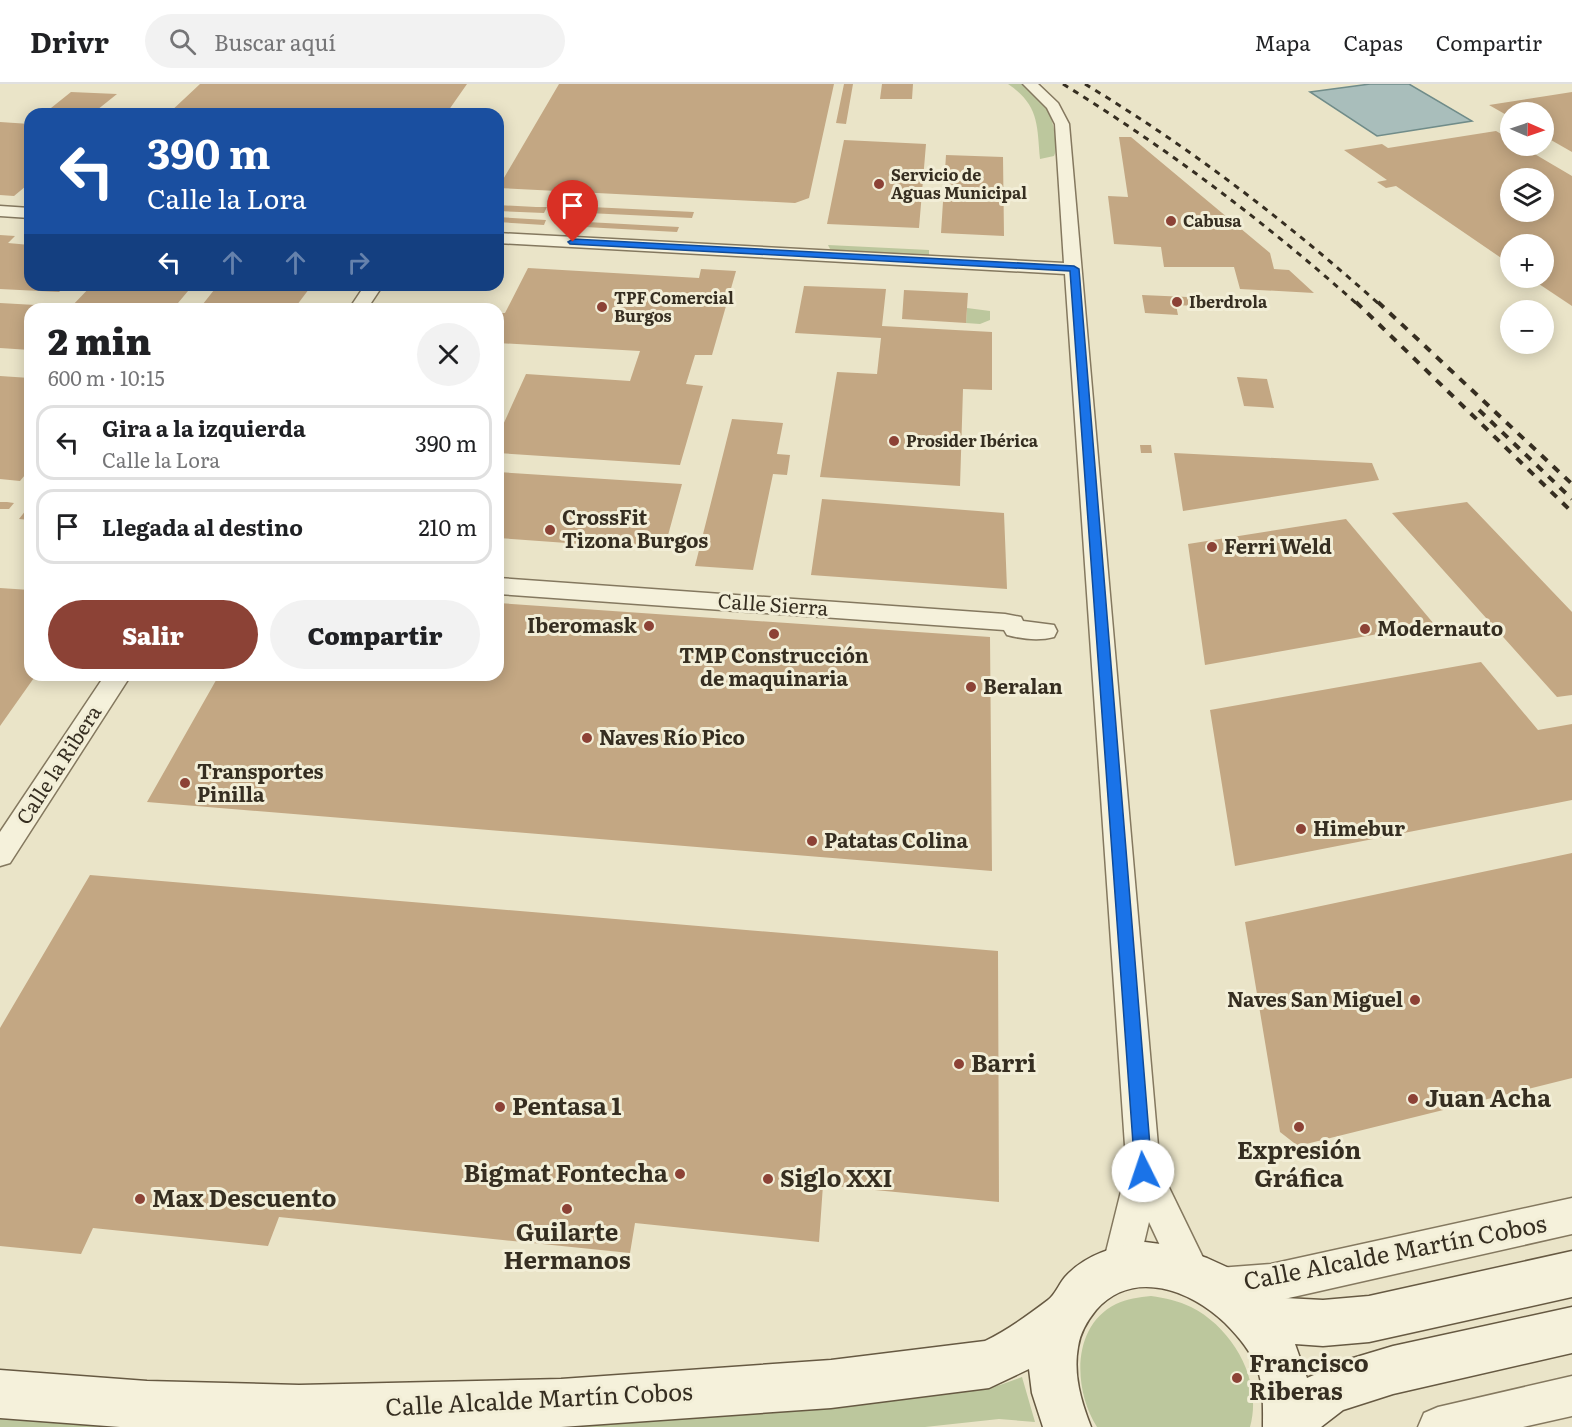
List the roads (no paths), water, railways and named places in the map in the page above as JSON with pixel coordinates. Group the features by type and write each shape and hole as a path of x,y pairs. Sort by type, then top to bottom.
{"main road":[{"path":"1067,1427 1058,1404 1052,1373 1054,1344 1062,1317 1086,1286 1120,1268 1155,1264 1205,1280 1253,1319 1276,1355 1288,1396 1287,1427"},
{"name":"Calle Alcalde Martín Cobos","path":"1253,1319 1323,1323 1369,1319 1572,1274"},
{"name":"Calle Alcalde Martín Cobos","path":"0,1394 147,1405 299,1409 561,1403 831,1384 989,1364 1021,1348 1062,1317"},
{"path":"1293,1427 1305,1409 1327,1392 1353,1382 1572,1330"}],"street":[{"path":"1030,84 1053,106 1062,124 1077,296 1143,1171 1120,1268"},
{"path":"0,211 24,213"},
{"path":"504,238 1074,269"},
{"path":"1024,266 1053,260 1072,247"},
{"path":"1024,266 1077,296"},
{"name":"Calle Sierra","path":"504,586 1005,622 1012,623 1016,629 1045,631"},
{"name":"Calle la Ribera","path":"0,855 114,681"},
{"path":"1143,1171 1205,1280"},
{"name":"Calle Alcalde Martín Cobos","path":"1205,1280 1271,1283 1572,1216"},
{"path":"1438,1427 1572,1396"}],"railway":[{"path":"1063,84 1140,134 1215,188 1287,244 1357,304"},
{"path":"1085,84 1163,134 1237,187 1379,304"},
{"path":"1356,302 1572,512"},
{"path":"1378,302 1572,484"},
{"path":"1479,410 1572,499"}],"place":[{"name":"Servicio de Aguas Municipal","path":"879,184"},
{"name":"Cabusa","path":"1171,221"},
{"name":"Iberdrola","path":"1177,302"},
{"name":"TPF Comercial Burgos","path":"602,307"},
{"name":"Prosider Ibérica","path":"894,441"},
{"name":"CrossFit Tizona Burgos","path":"550,530"},
{"name":"Ferri Weld","path":"1212,547"},
{"name":"Iberomask","path":"649,626"},
{"name":"Modernauto","path":"1365,629"},
{"name":"TMP Construcción de maquinaria","path":"774,634"},
{"name":"Beralan","path":"971,687"},
{"name":"Naves Río Pico","path":"587,738"},
{"name":"Transportes Pinilla","path":"185,783"},
{"name":"Himebur","path":"1301,829"},
{"name":"Patatas Colina","path":"812,841"},
{"name":"Naves San Miguel","path":"1415,1000"},
{"name":"Barri","path":"959,1064"},
{"name":"Juan Acha","path":"1413,1099"},
{"name":"Pentasa 1","path":"500,1107"},
{"name":"Expresión Gráfica","path":"1299,1127"},
{"name":"Bigmat Fontecha","path":"680,1174"},
{"name":"Siglo XXI","path":"768,1179"},
{"name":"Max Descuento","path":"140,1199"},
{"name":"Guilarte Hermanos","path":"567,1209"},
{"name":"Francisco Riberas","path":"1237,1378"}]}
